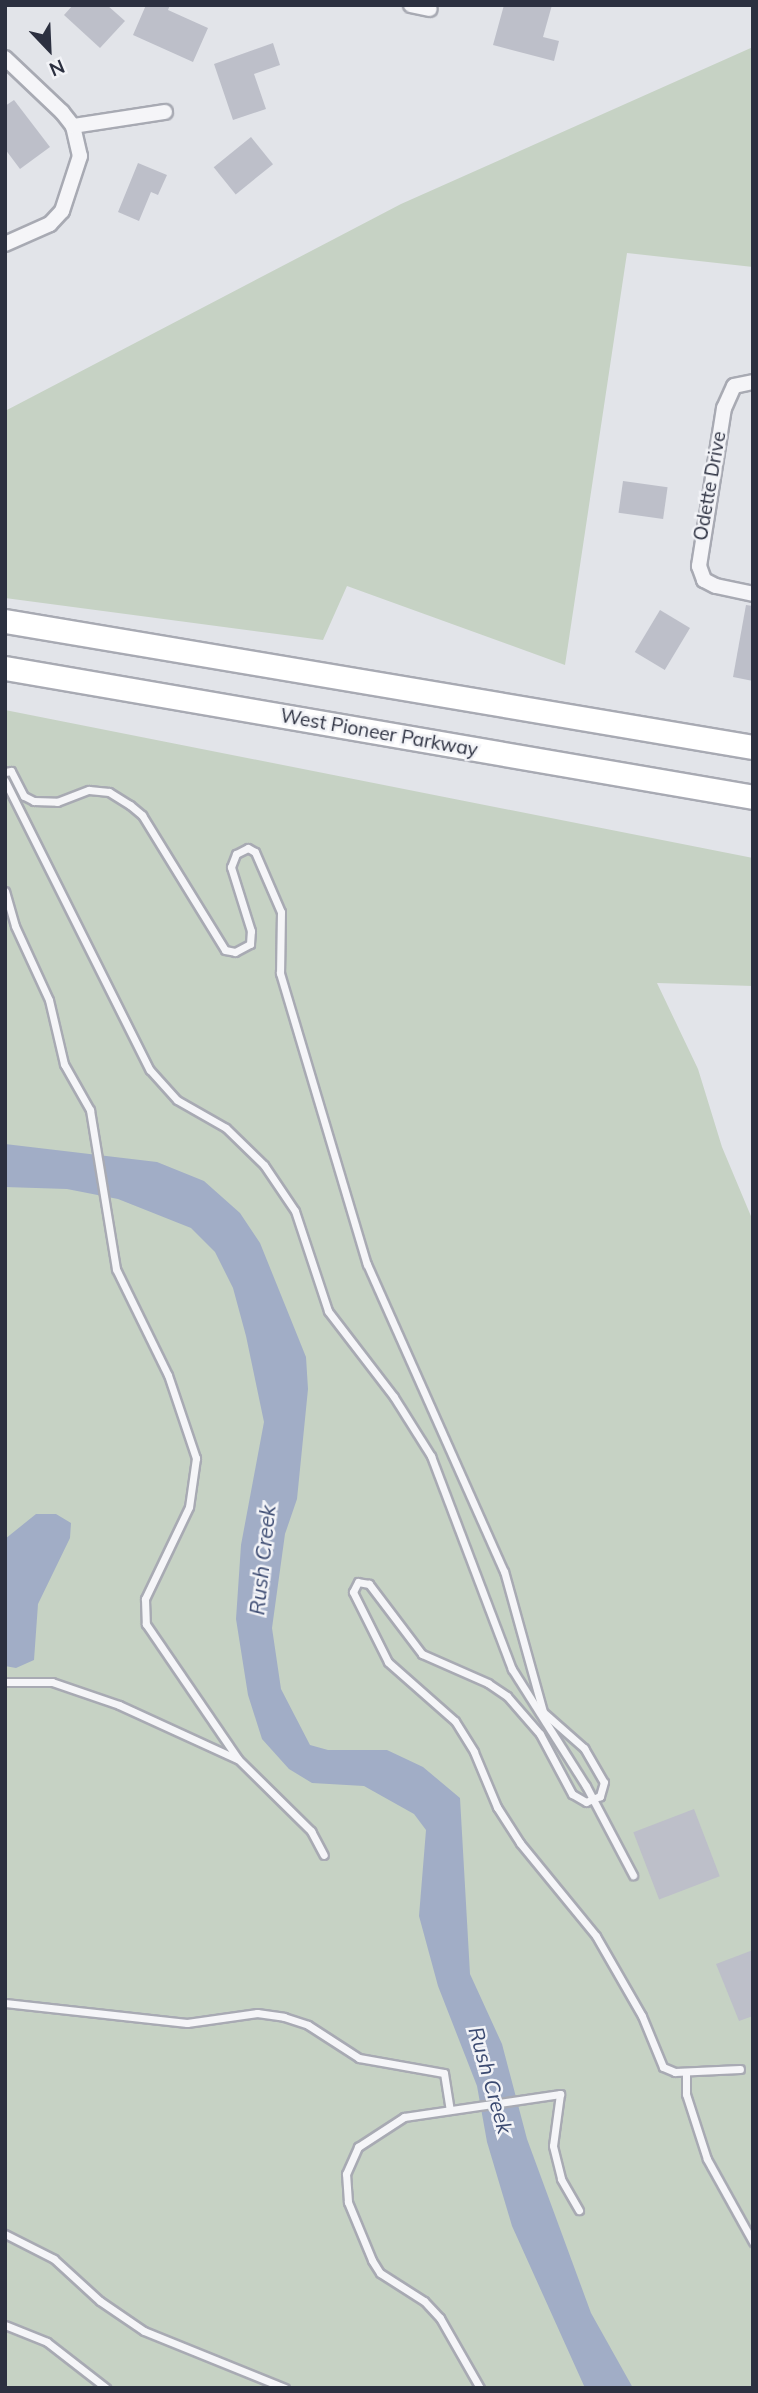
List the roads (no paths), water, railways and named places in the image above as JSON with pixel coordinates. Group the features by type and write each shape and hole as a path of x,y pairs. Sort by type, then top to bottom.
{"main road":[{"path":"5,621 753,747"},
{"name":"West Pioneer Parkway","path":"5,668 753,797"}],"street":[{"path":"411,5 430,9"},
{"path":"5,58 73,126 80,156 62,211 50,224 5,244"},
{"path":"73,126 165,112"},
{"name":"Odette Drive","path":"753,382 734,386 724,408 699,566 704,580 716,586 753,594"}],"lane":[{"path":"5,772 11,771 24,796 34,801 57,802 89,790 109,792 131,805 142,815 225,950 235,952 250,944 251,931 231,867 236,853 247,849 255,852 281,912 281,973 367,1264 503,1572 543,1712 578,1740 604,1782 603,1792 594,1801 586,1802 572,1794 540,1734 506,1696 488,1683 422,1654 369,1584 355,1584 353,1592 388,1661 455,1721 474,1752 497,1807 520,1843 596,1936 642,2015 663,2067 686,2072 740,2069"},
{"path":"5,781 150,1070 177,1100 226,1128 264,1165 295,1211 328,1311 394,1397 431,1456 512,1669 594,1801 633,1875"},
{"path":"5,891 15,926 49,1000 64,1064 91,1117 104,1210 116,1269 168,1375 196,1458 189,1507 145,1599 146,1624 180,1681 238,1759 310,1832 324,1855"},
{"path":"5,1682 63,1686 119,1705 238,1759"},
{"path":"5,2003 187,2023 257,2013 284,2017 307,2025 359,2058 444,2073 450,2110"},
{"path":"686,2072 686,2094 707,2158 753,2242"},
{"path":"480,2388 440,2318 424,2301 380,2273 348,2202 346,2174 358,2147 404,2117 560,2094 553,2146 561,2179 579,2210"},
{"path":"5,2234 54,2259 100,2301 144,2331 285,2388"},
{"path":"5,2325 47,2342 106,2388"}],"water":[{"name":"Rush Creek","path":"5,1144 157,1162 204,1181 240,1213 260,1243 306,1357 308,1389 297,1499 285,1534 272,1628 281,1689 310,1745 328,1750 387,1750 423,1767 460,1798 470,1974 502,2044 527,2139 591,2313 633,2388 585,2388 512,2226 487,2142 477,2086 438,1986 419,1916 426,1830 414,1814 364,1786 312,1783 289,1769 262,1739 248,1695 236,1619 241,1545 264,1422 233,1288 215,1252 191,1228 118,1199 67,1189 5,1187"},
{"path":"36,1514 56,1514 71,1523 70,1538 38,1604 34,1660 16,1668 5,1666 5,1539"}]}
